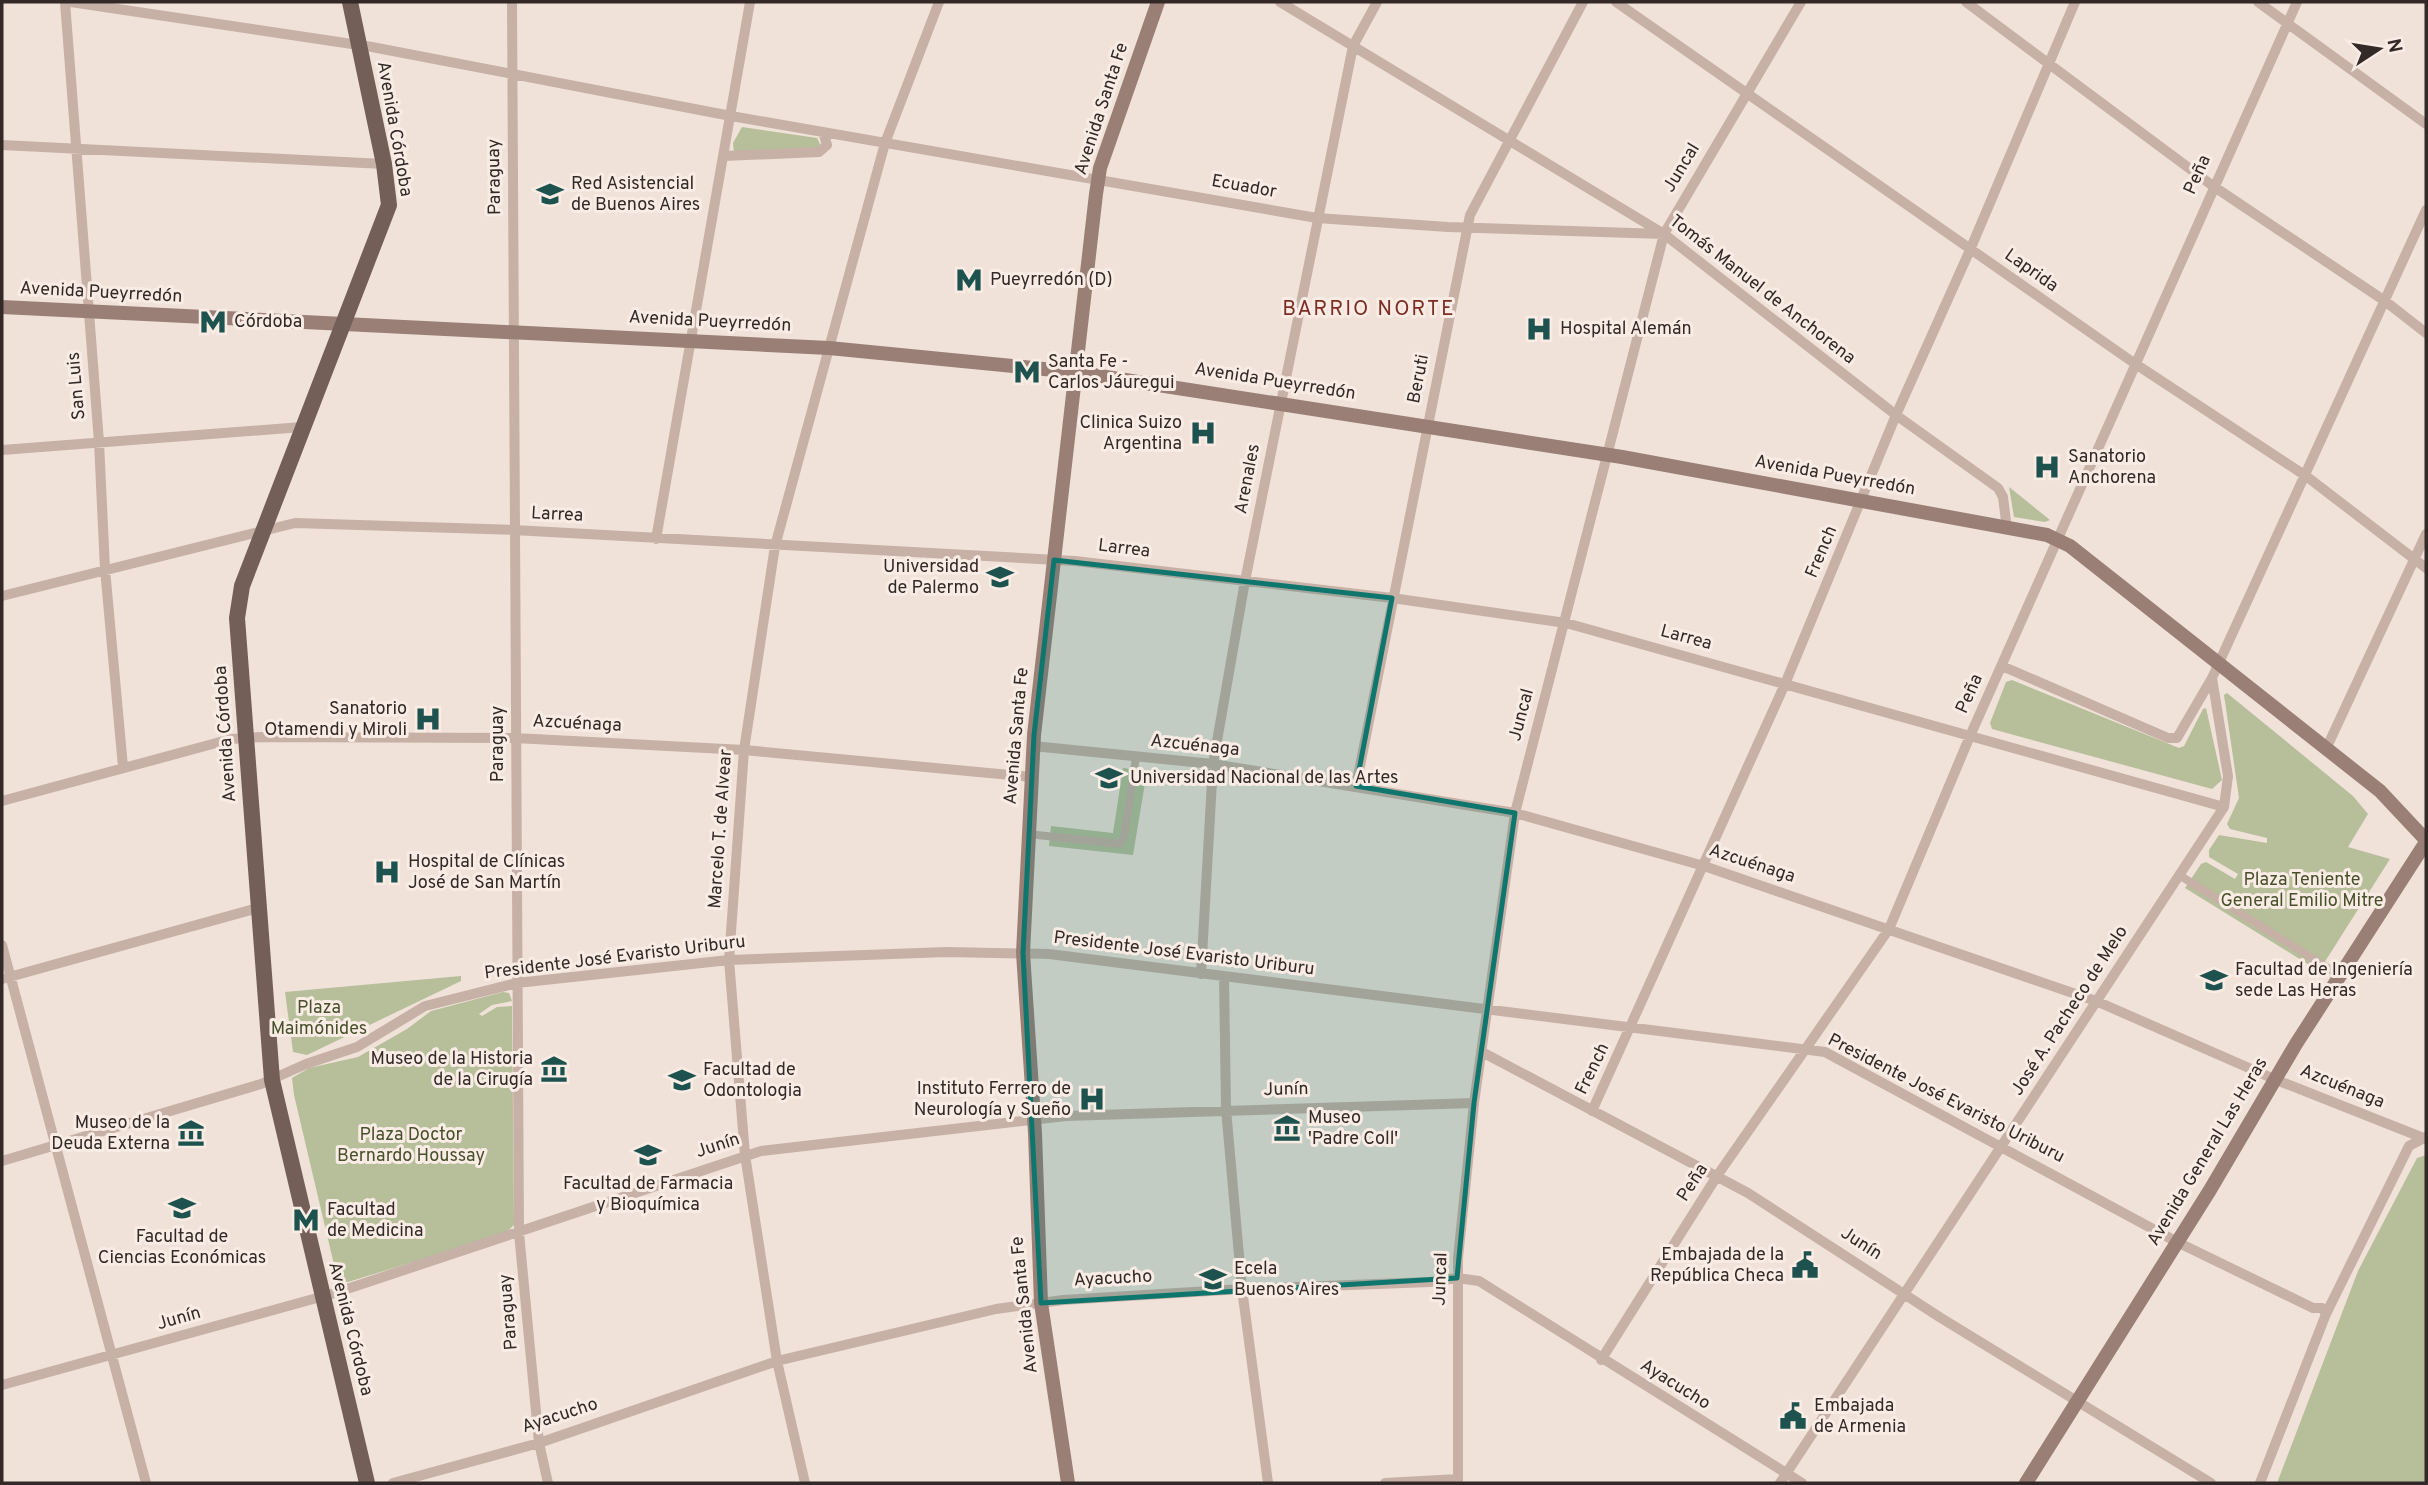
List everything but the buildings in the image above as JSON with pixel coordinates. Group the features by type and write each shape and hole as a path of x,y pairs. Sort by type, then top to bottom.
{"main road":[{"name":"Avenida Córdoba","path":"350,2 384,164 388,189 387,214 302,427 237,610 272,1080 368,1483"},
{"name":"Avenida Santa Fe","path":"1068,1483 1041,1303 1034,1120 1023,953 1031,776 1074,372 1098,180 1158,2"},
{"name":"Avenida Pueyrredón","path":"2,307 829,348 1074,372 1608,455 1863,500 2060,540 2380,792 2426,841"},
{"name":"Avenida General Las Heras","path":"2026,1483 2078,1404 2274,1079 2426,841"}],"street":[{"name":"San Luis","path":"65,2 99,442 104,569 123,767"},
{"name":"Ecuador","path":"71,2 359,45 731,116 1317,218 1664,234"},
{"name":"Paraguay","path":"512,2 519,1233 539,1443 548,1483"},
{"path":"656,539 751,2"},
{"name":"Marcelo T. de Alvear","path":"805,1483 777,1361 745,1155 729,960 744,750 775,546 885,143 939,2"},
{"name":"Tomás Manuel de Anchorena","path":"1280,2 1664,234 1895,415 1998,488 2003,497 2007,529"},
{"name":"Arenales","path":"1201,974 1213,764 1245,580 1353,46 1377,2"},
{"name":"Beruti","path":"1356,786 1467,227 1583,2"},
{"name":"Laprida","path":"1616,2 2134,363 2306,475 2426,568"},
{"name":"Juncal","path":"1458,1481 1457,1278 1474,1102 1515,813 1664,234 1801,2"},
{"path":"1966,2 2213,186 2385,301 2426,333"},
{"name":"French","path":"1592,1111 1632,1028 1785,684 1863,500 1895,415 1970,250 2075,2"},
{"path":"2258,2 2426,124"},
{"name":"Peña","path":"1601,1360 1717,1176 1808,1049 1889,929 1970,736 2060,540 2134,363 2297,2"},
{"path":"724,156 819,152 827,145 823,132"},
{"path":"2,145 384,164"},
{"path":"1609,233 1617,230 1623,222 1620,208"},
{"path":"2002,666 2174,739 2181,734 2212,678 2426,210"},
{"path":"2,450 302,427"},
{"name":"Larrea","path":"2,596 295,523 514,530 1054,560 1392,598 1566,623 2224,807"},
{"path":"2326,749 2426,534"},
{"name":"José A. Pacheco de Melo","path":"1783,1479 2224,807 2228,776 2212,678"},
{"name":"Azcuénaga","path":"2,801 231,739 246,738 515,738 744,750 1031,776"},
{"name":"Azcuénaga","path":"1033,746 1213,764 1515,813 1704,866 2096,1001 2274,1079 2425,1138"},
{"path":"1028,834 1120,844 1124,837 1136,757"},
{"path":"2179,875 2339,975"},
{"path":"6,978 258,908"},
{"path":"2,945 6,978 55,1145 146,1483"},
{"name":"Presidente José Evaristo Uriburu","path":"2,1161 272,1080 306,1064 357,1047 425,1006 517,983 729,960 1023,953 1825,1052 2177,1242 2313,1308 2322,1308 2326,1314"},
{"path":"1224,976 1226,1109 1242,1289 1268,1483"},
{"name":"Junín","path":"1482,1052 1717,1176 2078,1404 2211,1483"},
{"name":"Junín","path":"2,1385 323,1297 745,1155 1034,1120 1226,1109 1474,1102"},
{"path":"2260,1483 2326,1314 2409,1146 2425,1138"},
{"name":"Ayacucho","path":"393,1483 539,1443 777,1361 996,1309 1041,1303 1242,1289 1430,1282 1457,1278 1479,1281 1783,1479 1802,1483"},
{"path":"1385,1483 1458,1481"}],"highlighted area":[{"path":"1054,560 1392,598 1356,786 1515,813 1474,1103 1457,1278 1041,1303 1023,953 1034,735"}],"green space":[{"path":"742,127 817,138 820,144 818,148 734,153 733,143"},
{"path":"2009,487 2050,520 2045,522 2014,517"},
{"path":"2012,680 2179,748 2184,746 2206,708 2222,780 2212,789 1992,729 1990,723 2006,682"},
{"name":"Plaza Teniente General Emilio Mitre","path":"2227,693 2353,796 2368,814 2348,847 2390,859 2319,971 2185,888 2201,864 2206,862 2235,879 2238,874 2209,857 2209,850 2219,835 2267,843 2267,838 2230,829 2227,824 2239,798 2224,695"},
{"path":"1123,768 1147,771 1133,855 1049,846 1051,826 1113,833"},
{"name":"Plaza Maimónides","path":"461,976 461,981 307,1055 293,1052 285,992"},
{"name":"Plaza Doctor Bernardo Houssay","path":"503,992 509,993 512,1001 492,1005 479,1014 482,1016 497,1007 512,1006 514,1225 504,1234 348,1282 340,1281 292,1078 309,1068 358,1057 407,1029 431,1011"},
{"path":"2426,1155 2426,1483 2277,1483 2358,1271 2417,1158"}],"place":[{"name":"Red Asistencial de Buenos Aires","path":"550,194"},
{"name":"Pueyrredón (D)","path":"969,280"},
{"name":"Córdoba","path":"213,322"},
{"name":"Hospital Alemán","path":"1539,329"},
{"name":"Santa Fe - Carlos Jáuregui","path":"1027,372"},
{"name":"Clinica Suizo Argentina","path":"1203,433"},
{"name":"Sanatorio Anchorena","path":"2047,467"},
{"name":"Universidad de Palermo","path":"1000,577"},
{"name":"Sanatorio Otamendi y Miroli","path":"428,719"},
{"name":"Universidad Nacional de las Artes","path":"1109,778"},
{"name":"Hospital de Clínicas José de San Martín","path":"387,872"},
{"name":"Facultad de Ingeniería sede Las Heras","path":"2214,980"},
{"name":"Museo de la Historia de la Cirugía","path":"554,1069"},
{"name":"Facultad de Odontologia","path":"682,1080"},
{"name":"Instituto Ferrero de Neurología y Sueño","path":"1092,1099"},
{"name":"Museo 'Padre Coll'","path":"1287,1128"},
{"name":"Museo de la Deuda Externa","path":"191,1133"},
{"name":"Facultad de Farmacia y Bioquímica","path":"648,1155"},
{"name":"Facultad de Ciencias Económicas","path":"182,1208"},
{"name":"Facultad de Medicina","path":"306,1220"},
{"name":"Embajada de la República Checa","path":"1805,1265"},
{"name":"Ecela Buenos Aires","path":"1213,1279"},
{"name":"Embajada de Armenia","path":"1793,1416"}],"district":[{"name":"BARRIO NORTE","path":"1369,309"}]}
